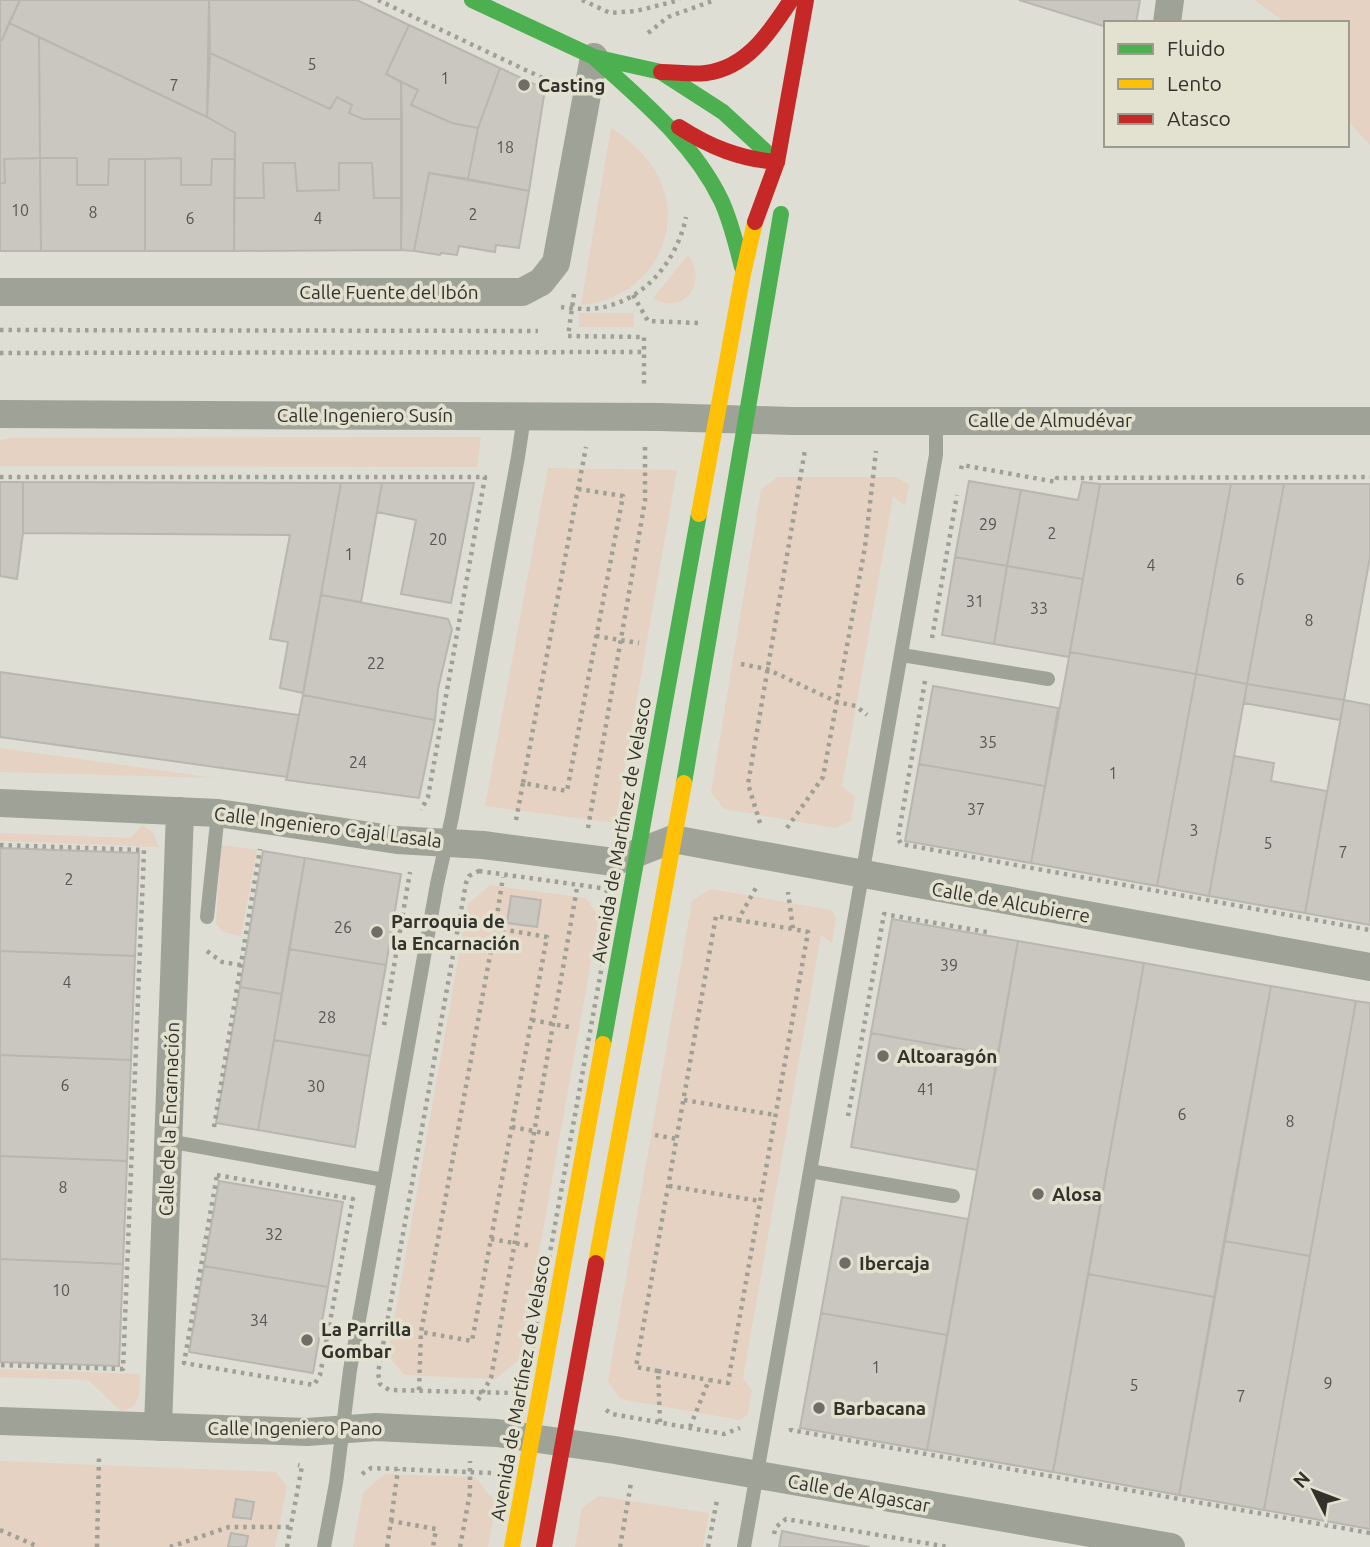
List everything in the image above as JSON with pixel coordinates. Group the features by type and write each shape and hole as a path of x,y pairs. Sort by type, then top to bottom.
{"highway":[{"path":"472,0 594,57 661,72 704,73 720,71 752,53 792,0"},
{"name":"Avenida de Martínez de Velasco","path":"512,1547 547,1440 661,838 731,419 743,274 762,198 777,162 806,0"},
{"path":"594,57 656,112 701,164 717,191 733,228 743,274"},
{"path":"661,72 693,90 723,112 777,162"},
{"path":"656,112 718,150 740,158 777,162"},
{"name":"Avenida de Martínez de Velasco","path":"544,1547 547,1440 614,990 661,838 731,419 781,216 785,125"}],"street":[{"path":"1167,21 1170,0"},
{"name":"Calle Fuente del Ibón","path":"0,292 522,292 541,282 556,263 594,57"},
{"name":"Calle Ingeniero Susín","path":"0,414 524,417 645,430 731,419"},
{"name":"Calle de Almudévar","path":"731,419 1370,421"},
{"name":"Calle Ingeniero Cajal Lasala","path":"0,803 180,811 216,825 484,845 614,862 661,838"},
{"name":"Calle de la Encarnación","path":"158,1427 180,811"},
{"name":"Calle de Alcubierre","path":"661,838 1370,967"},
{"name":"Calle Ingeniero Pano","path":"0,1421 307,1432 376,1427 474,1432 547,1440"},
{"name":"Calle de Algascar","path":"547,1440 1171,1547"},
{"path":"1029,1523 1072,1547"}],"lane":[{"path":"717,499 777,162"},
{"path":"324,1547 336,1483 350,1370 524,417"},
{"path":"744,1547 936,455 936,420"},
{"path":"901,655 1048,679"},
{"path":"661,838 674,753"},
{"path":"207,917 216,825"},
{"path":"614,990 617,1051"},
{"path":"168,1142 384,1180"},
{"path":"810,1171 953,1196"},
{"path":"539,1475 547,1440 558,1424 557,1397"}],"path":[{"path":"378,0 551,82 556,87 554,100"},
{"path":"582,0 610,13 636,11 680,0"},
{"path":"629,64 638,45 656,24 688,8 715,0"},
{"path":"552,307 588,309 617,303 633,295 656,277 678,246 686,209"},
{"path":"460,1547 470,1493 478,1399 491,1378 645,501 644,337 568,336 575,289"},
{"path":"633,295 648,321 700,323"},
{"path":"0,330 538,331"},
{"path":"0,353 644,352"},
{"path":"633,443 645,430"},
{"path":"645,430 653,444"},
{"path":"516,822 587,443"},
{"path":"794,449 817,449"},
{"path":"752,825 761,827 748,784 805,449"},
{"path":"864,450 887,450"},
{"path":"794,834 784,831 823,777 865,547 876,450"},
{"path":"960,476 962,465 1056,482 1057,478 1370,477"},
{"path":"0,477 485,477 428,797 425,806 414,813"},
{"path":"958,487 898,838 901,844 1370,930"},
{"path":"523,783 567,791 596,636 622,496 578,489"},
{"path":"596,636 646,645"},
{"path":"734,663 768,669 837,702 856,706 873,720"},
{"path":"506,821 528,823"},
{"path":"216,825 261,845 214,1126 227,1129"},
{"path":"0,845 144,850 123,1369 0,1365"},
{"path":"383,1029 410,870 401,868"},
{"path":"476,872 578,885 604,888 613,901 526,1385 513,1393 387,1389 379,1382 378,1373 466,883 476,872"},
{"path":"419,1391 421,1332 504,874"},
{"path":"746,883 768,887"},
{"path":"738,920 758,885"},
{"path":"778,889 799,893"},
{"path":"788,891 793,929"},
{"path":"837,1175 884,914 1001,934"},
{"path":"716,916 738,920 808,932 728,1383 636,1367 716,916"},
{"path":"421,1332 472,1341 532,1020 547,937 495,928"},
{"path":"202,943 215,958 241,965"},
{"path":"532,1020 590,1031"},
{"path":"684,1100 775,1115"},
{"path":"512,1127 570,1138"},
{"path":"217,1175 353,1199 320,1375 314,1385 184,1363 217,1175"},
{"path":"669,1186 760,1201"},
{"path":"491,1239 550,1250"},
{"path":"658,1371 660,1422"},
{"path":"690,1427 709,1380"},
{"path":"603,1407 612,1414 724,1434 736,1431 745,1423"},
{"path":"792,1426 791,1430 1370,1533"},
{"path":"86,1457 112,1458"},
{"path":"96,1547 99,1457"},
{"path":"287,1547 302,1466 288,1465"},
{"path":"359,1479 371,1468 499,1473"},
{"path":"387,1547 398,1469"},
{"path":"620,1481 644,1485"},
{"path":"620,1547 631,1483"},
{"path":"708,1547 717,1497"},
{"path":"772,1540 776,1527 786,1519 948,1547"},
{"path":"391,1521 436,1529 433,1547"},
{"path":"170,1547 229,1527 291,1527"},
{"path":"0,1530 39,1547"}],"shaded area":[{"path":"1254,0 1370,0 1370,145 1349,122 1349,21 1283,21"},
{"path":"611,127 641,153 656,172 665,195 668,217 665,239 656,259 643,277 625,291 605,300 581,305"},
{"path":"688,255 696,276 689,294 673,303 663,303 653,298"},
{"path":"579,313 634,313 634,327 579,327"},
{"path":"481,437 477,467 0,466 0,440 10,438"},
{"path":"548,468 677,470 615,823 485,806"},
{"path":"777,477 896,477 909,485 905,506 893,496 842,786 855,797 851,821 835,828 724,809 711,792 761,490"},
{"path":"0,748 216,778 0,772"},
{"path":"142,825 153,833 159,847 0,841 0,833 131,838"},
{"path":"221,845 257,850 241,936 223,932 216,924"},
{"path":"490,885 586,898 599,917 520,1359 496,1379 404,1375 388,1355 468,904"},
{"path":"710,889 831,910 836,918 832,943 821,935 743,1378 752,1390 748,1414 740,1420 620,1399 608,1381 692,901"},
{"path":"0,1369 140,1374 138,1398 133,1406 121,1411 88,1380 0,1377"},
{"path":"0,1461 276,1472 287,1486 275,1547 0,1547"},
{"path":"385,1474 475,1477 496,1503 488,1547 353,1547 363,1493"},
{"path":"599,1496 709,1513 703,1547 575,1547 582,1508"}],"building":[{"path":"0,0 20,0 2,40 0,39"},
{"path":"20,0 209,0 207,117 9,23"},
{"path":"209,0 357,0 409,25 386,74 401,82 402,119 363,119 349,113 352,105 337,97 330,109 210,53"},
{"path":"1019,0 1140,0 1136,21 1104,21 1104,26"},
{"path":"9,23 39,37 40,158 4,159 5,183 0,183 0,39 2,40"},
{"path":"409,25 500,68 478,128 452,123 411,105 418,90 386,74"},
{"path":"39,37 235,133 235,159 212,159 211,185 181,185 181,158 109,159 108,185 77,185 77,158 40,158"},
{"path":"210,53 330,109 337,97 352,105 349,113 363,119 402,119 402,198 374,198 372,163 339,163 339,190 297,191 295,163 263,163 264,198 234,198 235,133 207,117"},
{"path":"500,68 545,89 529,191 468,179 478,128"},
{"path":"401,82 418,90 411,105 452,123 478,128 468,179 429,173 414,251 401,250"},
{"path":"40,158 41,251 0,251 0,183 5,183 4,159"},
{"path":"40,158 77,158 77,185 108,185 109,159 145,159 145,251 41,251"},
{"path":"181,158 181,185 211,185 212,159 235,159 234,251 145,251 145,159"},
{"path":"263,163 295,163 297,191 339,190 339,163 372,163 374,198 402,198 401,250 234,251 234,198 264,198"},
{"path":"429,173 529,191 519,248 496,245 495,252 459,246 457,255 414,251"},
{"path":"969,481 1021,490 1007,566 955,557"},
{"path":"0,482 23,482 23,533 17,579 0,576"},
{"path":"23,482 341,483 303,693 280,688 288,642 270,639 290,535 23,533"},
{"path":"1082,482 1100,484 1083,579 1007,566 1021,490 1078,500"},
{"path":"341,483 382,483 361,602 321,595"},
{"path":"382,483 474,483 451,603 401,594 416,520 377,512"},
{"path":"1100,484 1231,484 1196,674 1070,652"},
{"path":"1231,484 1284,484 1247,684 1196,674"},
{"path":"1284,484 1370,484 1370,557 1344,700 1247,684"},
{"path":"955,557 1007,566 994,644 942,635"},
{"path":"1007,566 1083,579 1069,657 994,644"},
{"path":"321,595 448,619 452,629 438,689 435,720 303,695"},
{"path":"1070,652 1196,674 1157,886 1031,863"},
{"path":"0,672 299,715 287,777 0,737"},
{"path":"1196,674 1247,684 1209,896 1157,886"},
{"path":"1247,684 1344,700 1340,720 1244,703"},
{"path":"933,686 1058,708 1045,786 919,764"},
{"path":"303,695 435,720 419,798 286,780"},
{"path":"1344,700 1370,705 1370,925 1305,913"},
{"path":"1234,756 1274,763 1271,781 1327,791 1305,913 1209,896"},
{"path":"919,764 1045,786 1031,863 905,841"},
{"path":"0,848 139,853 135,956 0,951"},
{"path":"263,851 305,858 282,994 240,987"},
{"path":"305,858 401,874 386,965 289,949"},
{"path":"511,896 541,900 537,927 507,923"},
{"path":"892,919 1018,941 998,1056 871,1033"},
{"name":"Alosa","path":"1018,941 1144,963 1053,1472 927,1450"},
{"path":"289,949 386,965 370,1056 274,1040"},
{"path":"0,951 135,956 131,1060 0,1055"},
{"path":"1144,963 1271,986 1215,1297 1088,1274"},
{"path":"1271,986 1356,1001 1310,1256 1224,1241"},
{"path":"240,987 282,994 258,1130 216,1123"},
{"path":"1356,1001 1370,1003 1370,1529 1264,1510"},
{"path":"871,1033 998,1056 977,1170 851,1147"},
{"path":"274,1040 370,1056 355,1147 258,1130"},
{"path":"0,1055 131,1060 127,1161 0,1156"},
{"path":"0,1156 127,1161 123,1264 0,1259"},
{"path":"219,1181 343,1202 328,1287 204,1266"},
{"path":"842,1197 968,1219 947,1335 821,1313"},
{"path":"1224,1241 1310,1256 1264,1510 1179,1495"},
{"path":"0,1259 123,1264 119,1366 0,1362"},
{"path":"204,1266 328,1287 313,1373 189,1352"},
{"path":"1088,1274 1215,1297 1179,1495 1053,1472"},
{"path":"821,1313 947,1335 927,1450 800,1428"},
{"path":"236,1499 254,1502 251,1519 233,1517"},
{"path":"782,1531 813,1537 870,1547 779,1547"},
{"path":"231,1533 248,1536 246,1547 228,1547"}],"traffic: fast":[{"path":"472,0 594,57 661,72 723,112 777,162"},
{"path":"595,58 648,106 696,159 725,208 742,267"},
{"path":"684,783 781,214"},
{"path":"603,1044 699,514"}],"traffic: slow":[{"path":"699,514 755,222"},
{"path":"596,1263 684,783"},
{"path":"512,1547 603,1044"}],"traffic: jam":[{"path":"661,72 706,73 734,64 766,36 791,0"},
{"path":"755,222 777,162 806,0"},
{"path":"679,127 726,151 777,162"},
{"path":"544,1547 596,1263"}],"place":[{"name":"Casting","path":"524,85"},
{"name":"Parroquia de la Encarnación","path":"377,932"},
{"name":"Altoaragón","path":"883,1056"},
{"name":"Alosa","path":"1038,1194"},
{"name":"Ibercaja","path":"845,1263"},
{"name":"La Parrilla Gombar","path":"307,1340"},
{"name":"Barbacana","path":"819,1408"}]}
